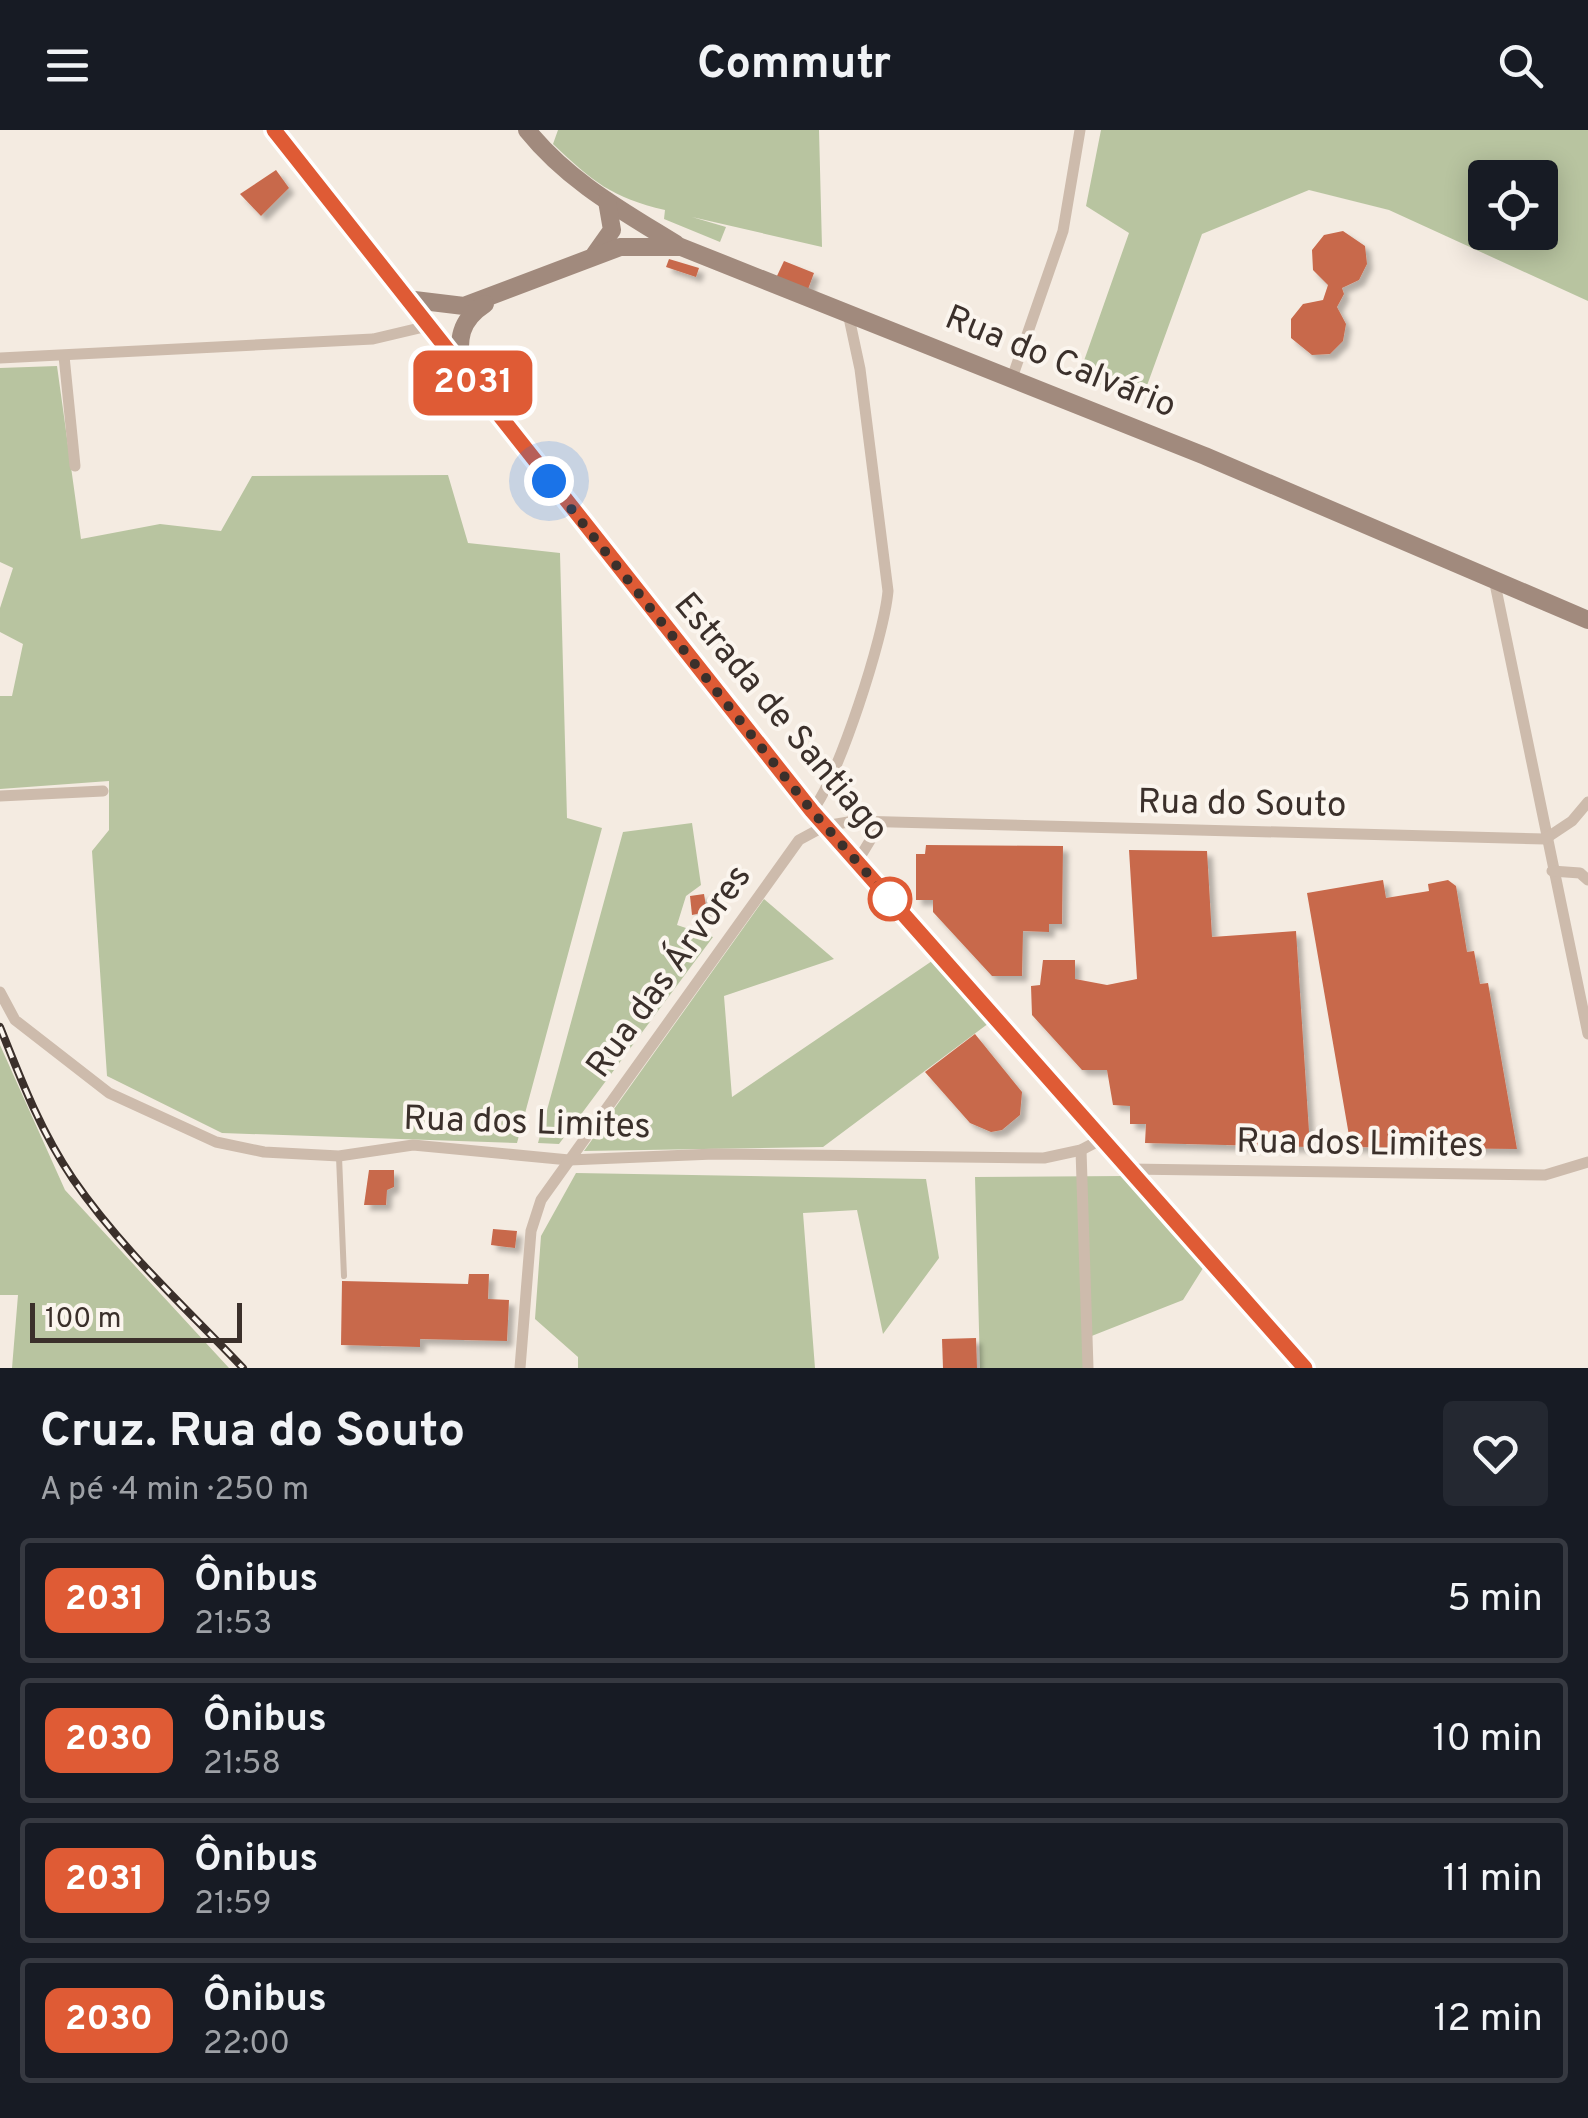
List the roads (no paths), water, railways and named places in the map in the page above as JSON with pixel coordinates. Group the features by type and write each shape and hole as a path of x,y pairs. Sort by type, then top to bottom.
{"main road":[{"name":"Estrada de Santiago","path":"274,130 812,811 1304,1368"},
{"path":"527,130 550,158 606,201 681,247"},
{"path":"595,254 612,230 606,201"},
{"name":"Rua do Calvário","path":"463,315 499,295 595,254 647,244 681,247 1205,456 1588,620"},
{"path":"406,298 463,315"},
{"path":"428,326 449,332 463,315"},
{"path":"461,368 458,343 463,315"}],"street":[{"path":"1012,381 1062,232 1080,130"},
{"path":"812,811 824,796 851,718 886,616 888,591 860,369 848,313"},
{"path":"0,358 373,339 428,326"},
{"path":"64,356 76,466"},
{"path":"1494,579 1588,1034"},
{"path":"0,796 103,791"},
{"path":"1546,839 1572,821 1588,802"},
{"name":"Rua do Souto","path":"826,826 854,821 1546,839"},
{"path":"856,862 880,824"},
{"name":"Rua das Árvores","path":"520,1368 531,1231 541,1200 799,840 826,826"},
{"path":"1552,871 1580,874 1588,880"},
{"name":"Rua dos Limites","path":"0,992 15,1020 109,1093 216,1142 264,1152 339,1156 413,1146 569,1160 714,1154 1044,1158 1081,1150 1104,1138"},
{"path":"1081,1150 1088,1368"},
{"name":"Rua dos Limites","path":"1128,1169 1545,1175 1588,1162"}],"lane":[{"path":"339,1156 344,1276"}],"railway":[{"path":"0,1027 41,1124 73,1179 133,1253 243,1368"}]}
